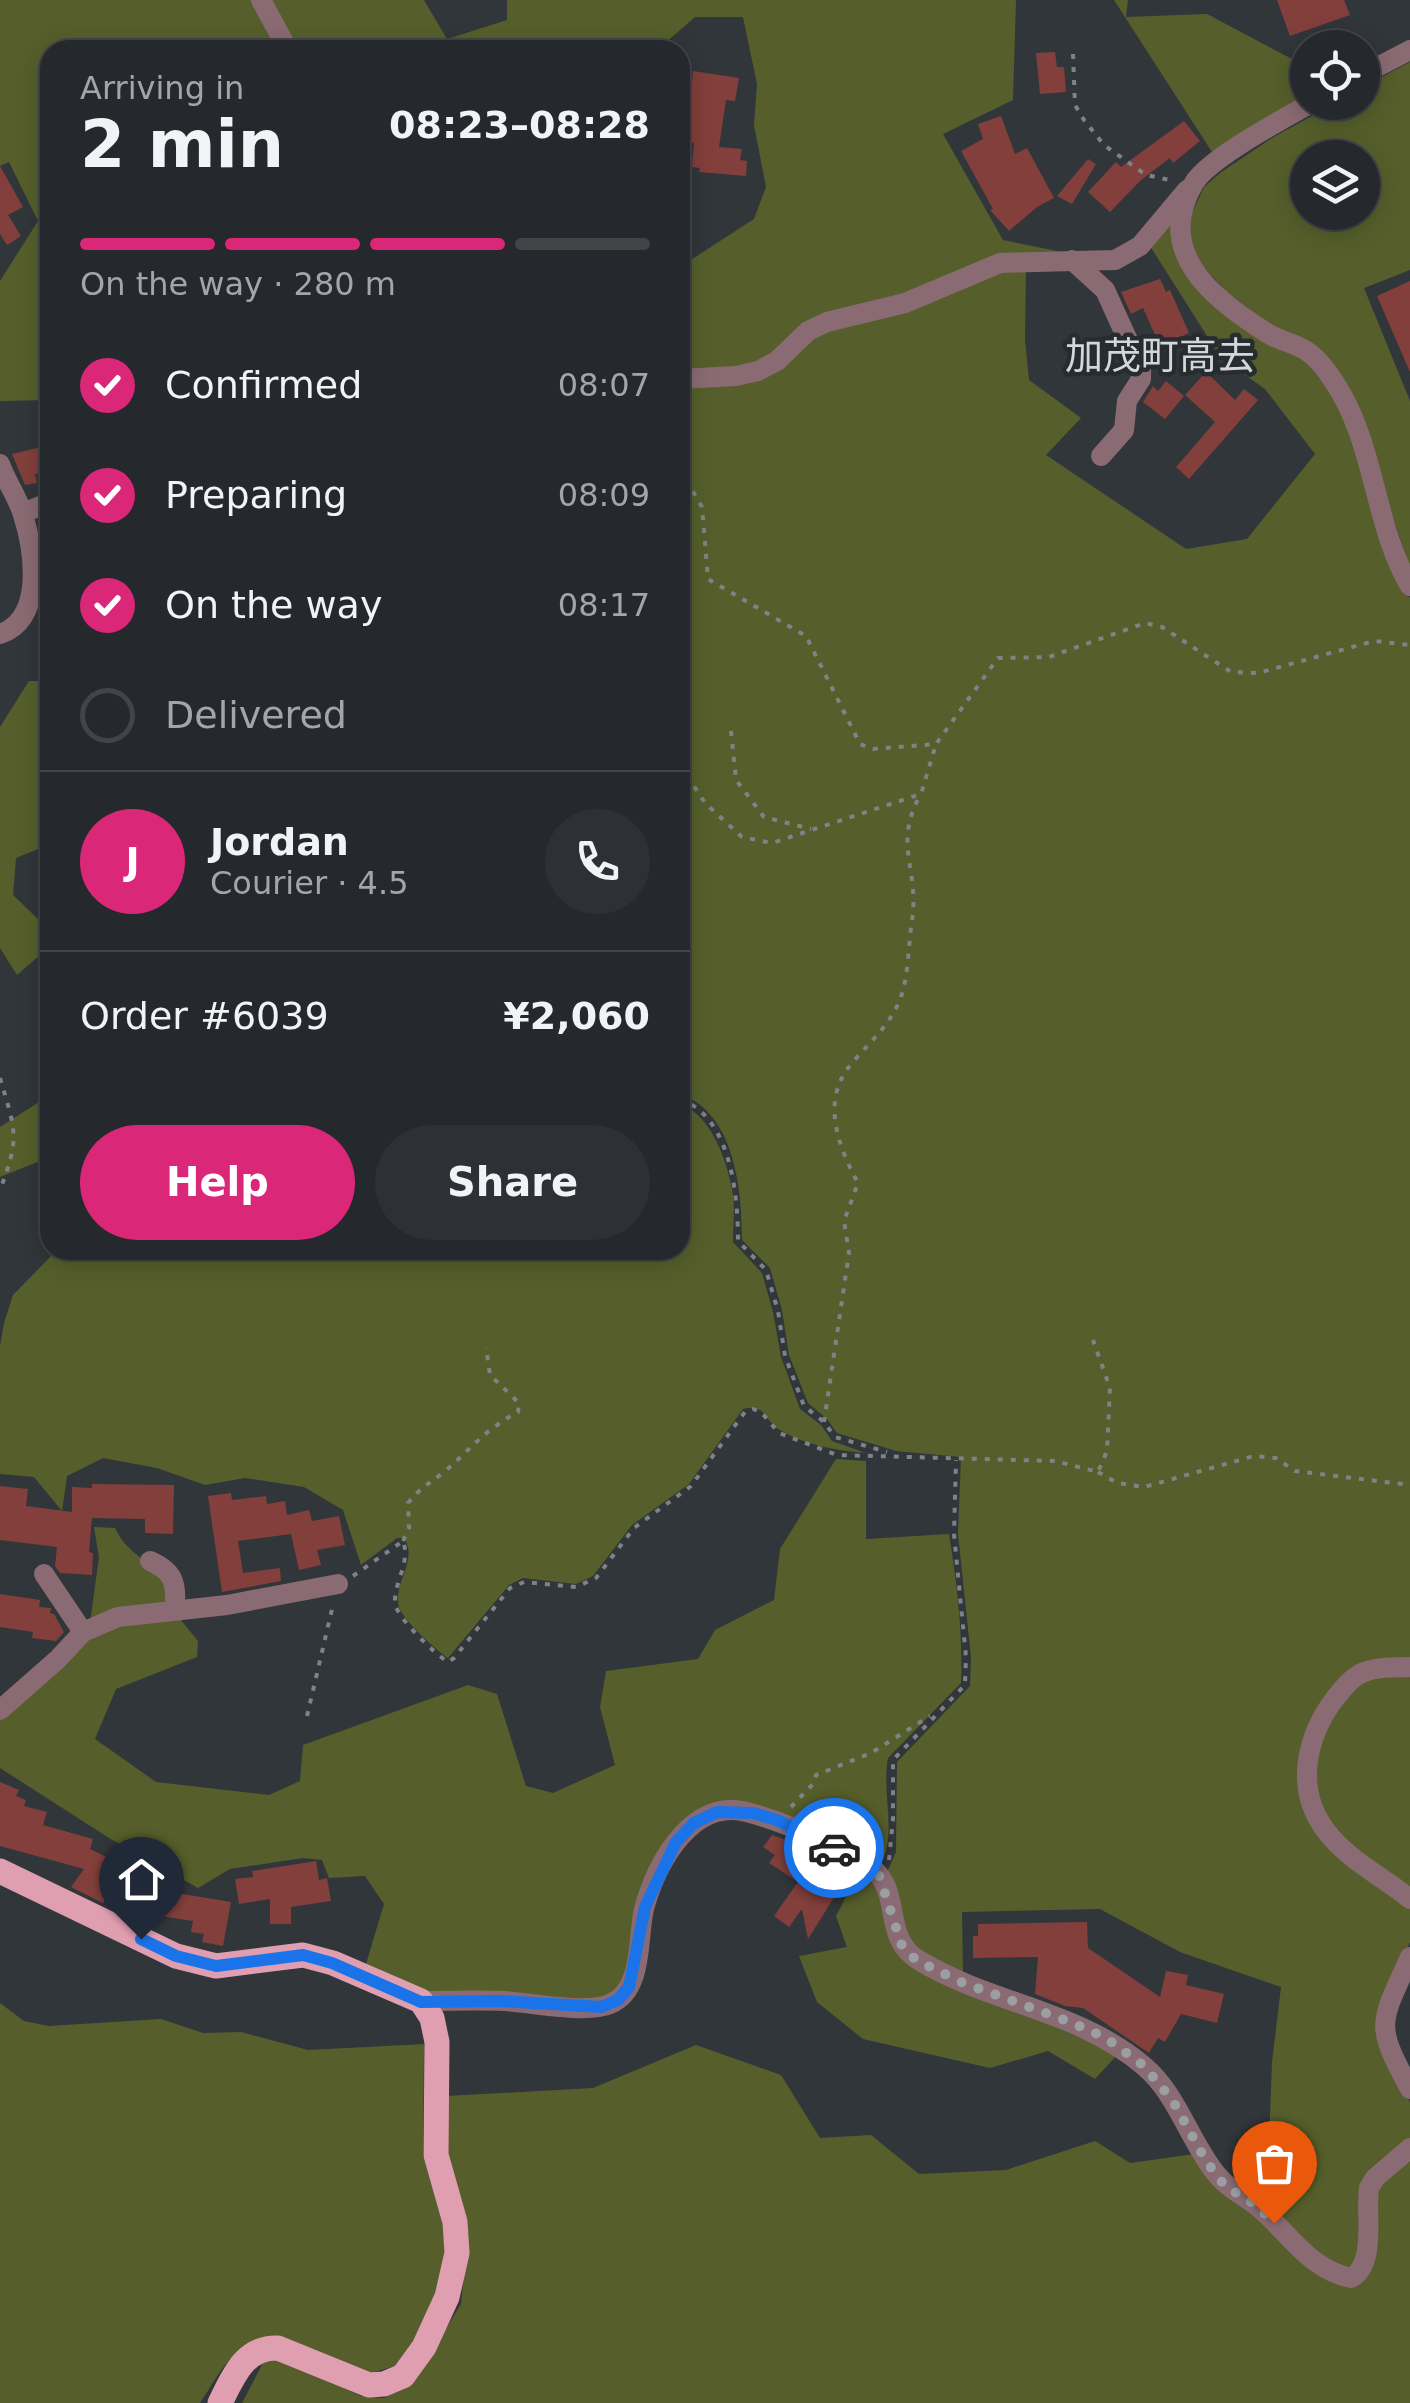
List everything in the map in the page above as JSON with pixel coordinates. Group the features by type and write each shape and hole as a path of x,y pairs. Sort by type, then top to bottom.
{"main road":[{"path":"0,1871 176,1956 216,1966 303,1955 332,1963 421,2002 432,2018 437,2042 436,2155 455,2222 457,2253 447,2296 424,2347 403,2376 369,2385 278,2348 268,2348 240,2364 220,2403"}],"street":[{"path":"261,0 283,40"},
{"path":"1380,66 1410,50"},
{"path":"690,378 758,371 777,361 808,331 827,322 906,303 984,268 1019,262 1114,260 1140,246 1194,181 1290,115"},
{"path":"1194,181 1179,234 1185,259 1221,297 1268,334 1309,352 1340,392 1353,419 1392,546 1410,586"},
{"path":"1072,260 1105,290 1141,369 1142,379 1127,401 1124,430 1101,456"},
{"path":"0,464 22,513 30,558 28,607 17,625 0,634"},
{"path":"22,513 40,506"},
{"path":"150,1560 166,1568 176,1586 176,1609"},
{"path":"44,1574 83,1632"},
{"path":"4,1698 58,1659 83,1632 118,1617 227,1606 338,1584"},
{"path":"1410,1667 1370,1670 1346,1684 1320,1717 1306,1769 1312,1805 1326,1831 1338,1845 1410,1899"},
{"path":"421,2002 500,2001 592,2008 610,2004 624,1994 633,1980 645,1907 676,1842 694,1823 717,1812 733,1810 777,1820 865,1863 879,1875 902,1946 916,1960 961,1982 1106,2038 1144,2066 1173,2101 1206,2161 1225,2186 1256,2205 1321,2268 1351,2278 1358,2275 1366,2261 1369,2188 1410,2148"},
{"path":"1410,1957 1388,2006 1384,2031 1387,2046 1410,2089"}],"path":[{"path":"1073,54 1075,105 1104,145 1146,174 1176,182 1194,181"},
{"path":"690,486 702,507 708,579 806,636 860,744 873,750 936,744"},
{"path":"824,1422 849,1253 844,1221 858,1183 839,1147 833,1102 848,1066 880,1034 900,1000 914,906 906,831 911,810 936,744 998,658 1049,657 1145,622 1162,627 1231,672 1258,674 1374,640 1410,645"},
{"path":"731,732 736,780 764,817 816,830"},
{"path":"690,779 706,803 742,837 772,843 920,794"},
{"path":"0,1078 16,1148 0,1190"},
{"path":"690,1103 706,1115 720,1141 738,1194 738,1241 766,1270 778,1311 782,1346 804,1406 824,1422 834,1437 896,1454"},
{"path":"1093,1340 1110,1388 1107,1452 1098,1472"},
{"path":"306,1716 338,1584 402,1541 409,1528 408,1503 424,1484 444,1472 476,1439 518,1412 519,1402 490,1375 486,1347"},
{"path":"402,1541 406,1546 395,1597 398,1613 448,1662 510,1588 524,1582 576,1587 596,1578 634,1528 691,1486 745,1412 753,1409 761,1412 779,1433 837,1455 1056,1460 1117,1482 1144,1487 1254,1456 1276,1458 1295,1471 1410,1486"},
{"path":"879,1875 891,1851 892,1760 960,1692 966,1674 954,1534 956,1460"},
{"path":"777,1820 814,1784 816,1774 871,1752 934,1714"}],"green space":[{"path":"0,0 252,0 274,40 40,40 40,400 0,401 0,281 38,221 9,162 0,166"},
{"path":"267,0 424,0 447,39 507,20 507,0 1016,0 1013,100 943,134 1003,240 1072,254 982,262 756,365 690,372 690,261 754,219 766,187 754,125 757,84 743,17 695,17 669,40 289,40"},
{"path":"1114,0 1128,0 1126,17 1207,14 1290,58 1290,105 1212,152"},
{"path":"1410,62 1410,270 1364,288 1410,401 1410,569 1360,416 1272,327 1226,291 1192,255 1188,221 1204,187 1272,138 1304,120 1380,120 1380,78"},
{"path":"1172,216 1174,248 1189,276 1304,359 1333,396 1346,422 1401,587 1410,598 1410,1661 1349,1674 1302,1795 1410,1907 1410,1942 1382,2005 1381,2048 1410,2102 1410,2138 1370,2174 1360,2259 1354,2270 1339,2269 1249,2194 1269,2142 1272,2062 1281,1987 1180,1952 1100,1909 962,1912 963,1976 907,1942 886,1874 896,1852 897,1762 970,1686 971,1657 958,1534 961,1457 896,1451 837,1433 808,1403 789,1355 770,1268 742,1240 732,1155 713,1118 690,1100 690,384 737,382 812,336 987,274 1026,267 1029,380 1081,418 1046,455 1186,549 1247,539 1315,454 1265,389 1221,358 1150,246"},
{"path":"29,681 40,681 40,848 16,858 13,895 40,921 40,955 17,975 0,948 0,727"},
{"path":"40,1101 40,1161 0,1177 0,1127"},
{"path":"690,1109 710,1129 722,1155 733,1195 733,1242 762,1273 781,1357 800,1409 821,1425 832,1441 866,1453 800,1440 775,1426 756,1408 743,1409 689,1484 632,1525 593,1576 576,1584 523,1578 509,1585 448,1658 413,1627 399,1607 399,1590 409,1555 404,1538 397,1538 361,1565 343,1510 304,1487 245,1478 205,1485 157,1468 103,1458 67,1476 62,1511 34,1477 0,1474 0,1346 13,1295 47,1260 690,1260"},
{"path":"836,1459 866,1461 866,1539 949,1534 959,1608 961,1683 888,1758 888,1841 880,1867 754,1807 671,1839 624,1984 600,2001 431,1992 366,1964 384,1904 365,1876 329,1878 322,1860 303,1858 230,1869 198,1888 109,1838 0,1768 0,1717 94,1631 176,1614 198,1641 197,1657 116,1689 95,1739 156,1782 269,1795 300,1781 303,1745 468,1685 497,1694 526,1786 553,1793 615,1765 600,1707 606,1671 698,1659 715,1630 774,1600 780,1549"},
{"path":"94,1527 115,1528 130,1549 161,1577 169,1605 90,1623 99,1557"},
{"path":"1410,1673 1410,1892 1342,1840 1322,1813 1313,1769 1326,1720 1363,1679"},
{"path":"861,1868 874,1879 889,1932 1011,2008 1118,2054 1095,2079 1048,2051 990,2068 863,2039 817,2002 799,1956 847,1947 836,1916"},
{"path":"0,2003 24,2021 49,2026 161,2019 203,2033 241,2032 308,2050 424,2044 423,2156 443,2224 445,2252 436,2293 413,2341 395,2366 371,2373 281,2336 266,2337 253,2341 232,2357 200,2403 0,2403"},
{"path":"696,2045 781,2075 820,2138 871,2135 919,2174 1006,2170 1095,2141 1130,2163 1195,2154 1352,2285 1375,2190 1410,2156 1410,2403 242,2403 265,2359 276,2357 361,2396 384,2398 409,2387 461,2304 466,2254 448,2167 447,2096 593,2088"}],"building":[{"path":"1277,0 1344,0 1350,15 1307,30 1290,30 1290,36"},
{"path":"1055,52 1057,67 1064,67 1066,92 1040,94 1036,53"},
{"path":"693,71 739,78 735,101 726,100 719,147 742,149 740,160 747,161 746,176 699,172 700,168 692,167"},
{"path":"1001,116 1015,154 1027,148 1054,198 1009,231 990,210 993,209 961,151 983,139 978,124"},
{"path":"1184,121 1200,141 1173,163 1170,158 1141,180 1110,212 1088,192 1116,162 1121,167"},
{"path":"1088,159 1096,164 1072,204 1057,196"},
{"path":"0,166 23,207 8,215 21,236 7,245 0,234"},
{"path":"1160,279 1166,292 1170,290 1189,333 1160,346 1143,308 1131,314 1121,292"},
{"path":"1410,281 1410,372 1377,296"},
{"path":"1206,372 1235,400 1244,389 1258,400 1189,479 1176,467 1215,422 1185,395"},
{"path":"1166,381 1184,396 1165,419 1143,402 1153,386 1158,391"},
{"path":"40,447 37,483 25,485 12,454"},
{"path":"92,1484 174,1485 173,1534 145,1533 145,1519 92,1518 92,1575 60,1573 55,1566 57,1547 0,1540 0,1486 28,1489 26,1506 72,1512 72,1487 92,1488"},
{"path":"231,1493 232,1500 266,1496 267,1504 285,1501 287,1515 309,1510 312,1521 339,1516 345,1545 317,1550 321,1565 299,1570 291,1534 238,1541 243,1573 280,1568 281,1581 222,1592 208,1496"},
{"path":"0,1594 40,1600 39,1607 51,1608 50,1613 64,1632 56,1641 32,1638 33,1632 0,1627"},
{"path":"0,1782 19,1790 16,1796 26,1800 24,1806 47,1812 43,1825 93,1839 90,1849 150,1878 147,1888 231,1902 223,1946 202,1942 204,1934 191,1932 193,1921 161,1916 106,1897 103,1903 71,1887 84,1869 0,1846"},
{"path":"772,1835 786,1840 845,1880 808,1939 802,1909 789,1927 774,1916 798,1882 769,1863 775,1855 763,1847"},
{"path":"316,1861 319,1880 327,1878 331,1901 291,1907 291,1924 270,1924 270,1899 239,1904 235,1879 253,1877 252,1871"},
{"path":"1087,1922 1088,1948 1160,1997 1166,1971 1188,1975 1186,1985 1224,1994 1217,2023 1181,2014 1165,2042 1158,2038 1149,2053 1083,2008 1065,2006 1035,1994 1038,1957 973,1958 973,1936 978,1936 978,1924"}],"way so far":[{"path":"834,1848 865,1863 879,1875 895,1930 902,1946 916,1960 961,1982 1106,2038 1144,2066 1173,2101 1206,2161 1225,2186 1256,2205 1274,2223"}],"district":[{"name":"加茂町高去","path":"1160,356"}],"route":[{"path":"141,1939 176,1956 216,1966 303,1955 332,1963 421,2002 500,2001 601,2007 618,2000 633,1980 645,1907 676,1842 694,1823 717,1812 753,1813 777,1820 834,1848"}]}
